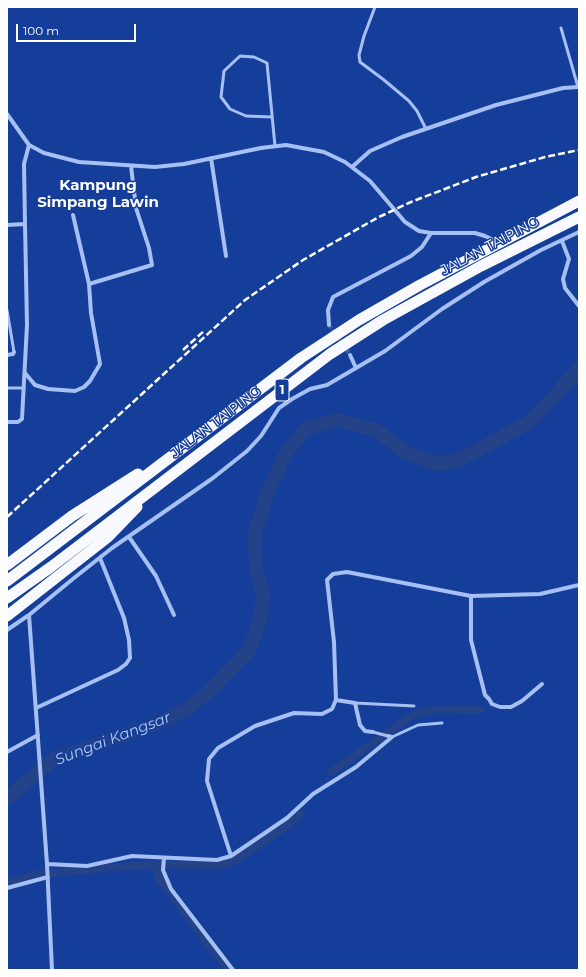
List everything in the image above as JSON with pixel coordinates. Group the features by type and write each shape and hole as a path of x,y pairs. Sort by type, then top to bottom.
{"highway":[{"name":"JALAN TAIPING","path":"7,581 301,358 359,320 498,243 579,201"},
{"name":"JALAN TAIPING","path":"7,598 330,354 376,324 481,266 579,217"},
{"path":"9,564 72,516 117,486 160,464"},
{"path":"7,616 32,598 108,537 150,491"}],"street":[{"path":"352,167 370,151 426,129 496,105 563,88 578,87"},
{"path":"7,114 29,145 44,154 61,158 131,166 162,166 286,145 324,152 352,167 370,181 406,222 419,231 431,233 475,233 485,236 498,243"},
{"path":"7,422 18,422 22,419 27,325 24,164 29,145"},
{"path":"211,158 226,256"},
{"path":"89,284 152,265 144,230 136,208 131,166"},
{"path":"25,373 35,385 48,389 75,390 84,387 90,381 100,364 91,313 89,284 73,215"},
{"path":"7,225 25,224"},
{"path":"7,630 29,615 100,558 213,478 247,451 261,436 280,408 288,402 310,389 326,385 356,368 385,351 442,308 484,282 579,232"},
{"path":"329,325 328,310 333,297 411,256 422,247 431,233"},
{"path":"562,240 569,259 563,280 565,288 579,306"},
{"path":"7,355 13,354 14,352"},
{"path":"350,355 356,368"},
{"path":"129,537 156,576 174,615"},
{"path":"36,708 118,670 126,664 130,658 130,640 124,618 100,558"},
{"path":"231,856 207,781 209,759 218,748 255,726 294,713 322,714 332,709 336,700 334,642 327,580 333,574 347,572 471,596 540,594 579,585"},
{"path":"471,596 471,640 485,694 492,704 500,707 510,707 522,701 542,684"},
{"path":"29,615 48,877 52,970"},
{"path":"336,700 355,703 360,725 364,731 373,732"},
{"path":"7,752 38,736"},
{"path":"47,866 87,866 132,856 164,859 217,860 231,856 287,818 313,794 356,767 390,736"},
{"path":"164,859 163,870 171,889 233,970"},
{"path":"7,888 48,877"}],"lane":[{"path":"375,7 364,36 359,55 360,62 409,101 417,111 426,129"},
{"path":"561,28 578,87"},
{"path":"272,117 246,116 230,109 221,97 224,71 240,56 254,57 267,63 275,146"},
{"path":"7,310 14,352"},
{"path":"7,388 24,388"},
{"path":"355,703 414,706"},
{"path":"373,732 390,736 418,725 442,723"}],"waterway":[{"name":"Sungai Kangsar","path":"7,798 54,759 156,724 187,709 210,691 248,652 260,621 263,594 257,573 254,537 266,497 285,454 306,429 338,420 376,430 405,452 436,464 457,461 530,422 579,369"},
{"path":"331,772 413,715 436,709 480,710"},
{"path":"7,884 34,875 115,867 154,865 220,865 236,860 283,829 301,814"},
{"path":"154,865 160,880 228,970"}],"tunnel":[{"path":"329,325 350,355"}],"railway":[{"path":"7,517 245,300 303,260 377,218 411,202 476,177 545,157 579,150"},
{"path":"183,350 205,330"}],"district":[{"name":"Kampung Simpang Lawin","path":"98,194"}]}
